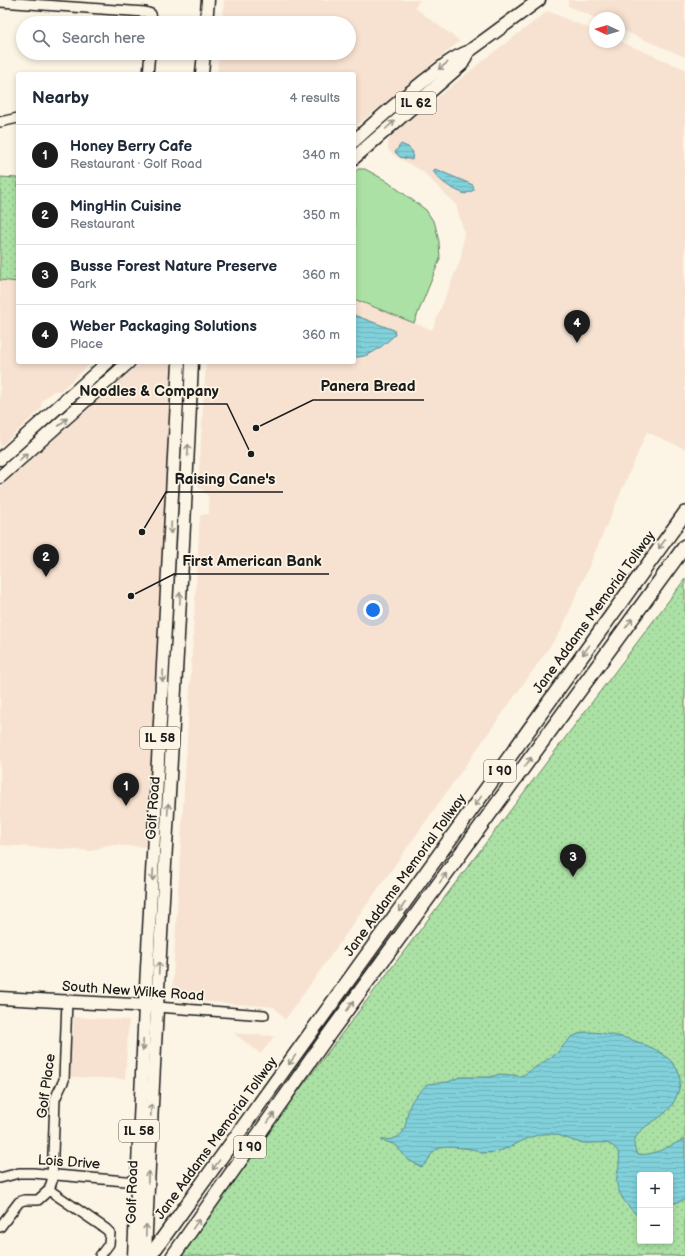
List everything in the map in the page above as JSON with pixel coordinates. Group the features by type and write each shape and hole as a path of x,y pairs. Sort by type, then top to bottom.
{"highway":[{"name":"Jane Addams Memorial Tollway","path":"150,1256 685,513"},
{"name":"I 90","path":"173,1256 327,1037 685,546"}],"main road":[{"path":"207,16 208,0"},
{"name":"IL 62","path":"356,139 377,119 444,65 458,56 468,52 539,0"},
{"name":"IL 62","path":"356,156 462,64 468,52"},
{"path":"202,72 203,60"},
{"path":"0,459 106,364"},
{"path":"0,477 128,364"},
{"name":"Golf Road","path":"145,1256 151,1006 179,364"},
{"name":"Golf Road","path":"134,1256 137,1182 174,720 192,364"},
{"name":"South New Wilke Road","path":"0,998 151,1006"}],"street":[{"path":"0,2 145,12 151,14 151,16"},
{"path":"148,72 149,60"},
{"path":"0,122 16,118"},
{"name":"Golf Place","path":"49,1190 53,1174 56,1099 64,1080 67,1001"},
{"name":"South New Wilke Road","path":"151,1006 264,1015"},
{"name":"Lois Drive","path":"0,1178 19,1173 53,1174 137,1182"},
{"path":"0,1227 19,1202 24,1200 38,1200 49,1190 110,1233 108,1244 100,1256"}],"shaded area":[{"path":"224,0 420,0 415,8 460,41 356,126 356,72 217,72 218,60 356,60 356,16 223,16"},
{"path":"568,0 685,0 685,57 625,32 625,12 589,12 589,15 568,6"},
{"path":"548,11 589,28 589,48 625,48 625,44 685,69 685,449 647,432 561,631 285,1020 274,1007 175,999 172,995 200,515 209,514 208,496 198,486 206,364 356,364 356,300 432,330 461,258 464,232 456,205 422,171 398,158 388,150 390,136 491,54"},
{"path":"0,280 16,282 16,364 91,364 60,391 53,391 42,401 41,409 0,447"},
{"path":"139,364 171,364 168,508 148,847 108,845 91,851 0,845 0,487"},
{"path":"74,1017 129,1020 125,1079 71,1077 69,1074"},
{"path":"233,1033 274,1036 261,1054"}],"green space":[{"path":"358,169 365,169 385,180 426,210 435,224 439,242 440,259 414,323 356,300 356,171"},
{"path":"0,177 16,178 16,282 0,280"},
{"path":"685,579 685,1256 174,1256"}],"water":[{"path":"401,144 408,147 413,152 412,160 400,157 395,152"},
{"path":"435,169 473,185 474,190 465,194 451,188 436,175 433,171"},
{"path":"356,316 394,330 395,335 381,347 360,357 356,357"},
{"path":"584,1032 596,1032 626,1038 642,1043 656,1050 669,1059 677,1069 680,1085 674,1102 666,1112 642,1129 635,1140 634,1146 637,1154 649,1154 685,1139 685,1199 673,1204 673,1172 637,1172 637,1215 630,1209 620,1194 617,1185 619,1155 614,1147 608,1144 580,1143 561,1136 544,1134 528,1138 508,1148 493,1152 483,1153 476,1150 447,1147 436,1149 426,1163 421,1167 407,1159 396,1145 381,1140 398,1137 402,1134 411,1103 427,1084 448,1082 460,1077 490,1077 500,1074 522,1076 556,1054 571,1037"}],"place":[{"name":"Weber Packaging Solutions","path":"577,343"},
{"name":"Panera Bread","path":"256,428"},
{"name":"Noodles & Company","path":"251,454"},
{"name":"Raising Cane's","path":"142,532"},
{"name":"MingHin Cuisine","path":"46,577"},
{"name":"First American Bank","path":"131,596"},
{"name":"Honey Berry Cafe","path":"126,806"},
{"name":"Busse Forest Nature Preserve","path":"573,877"}]}
